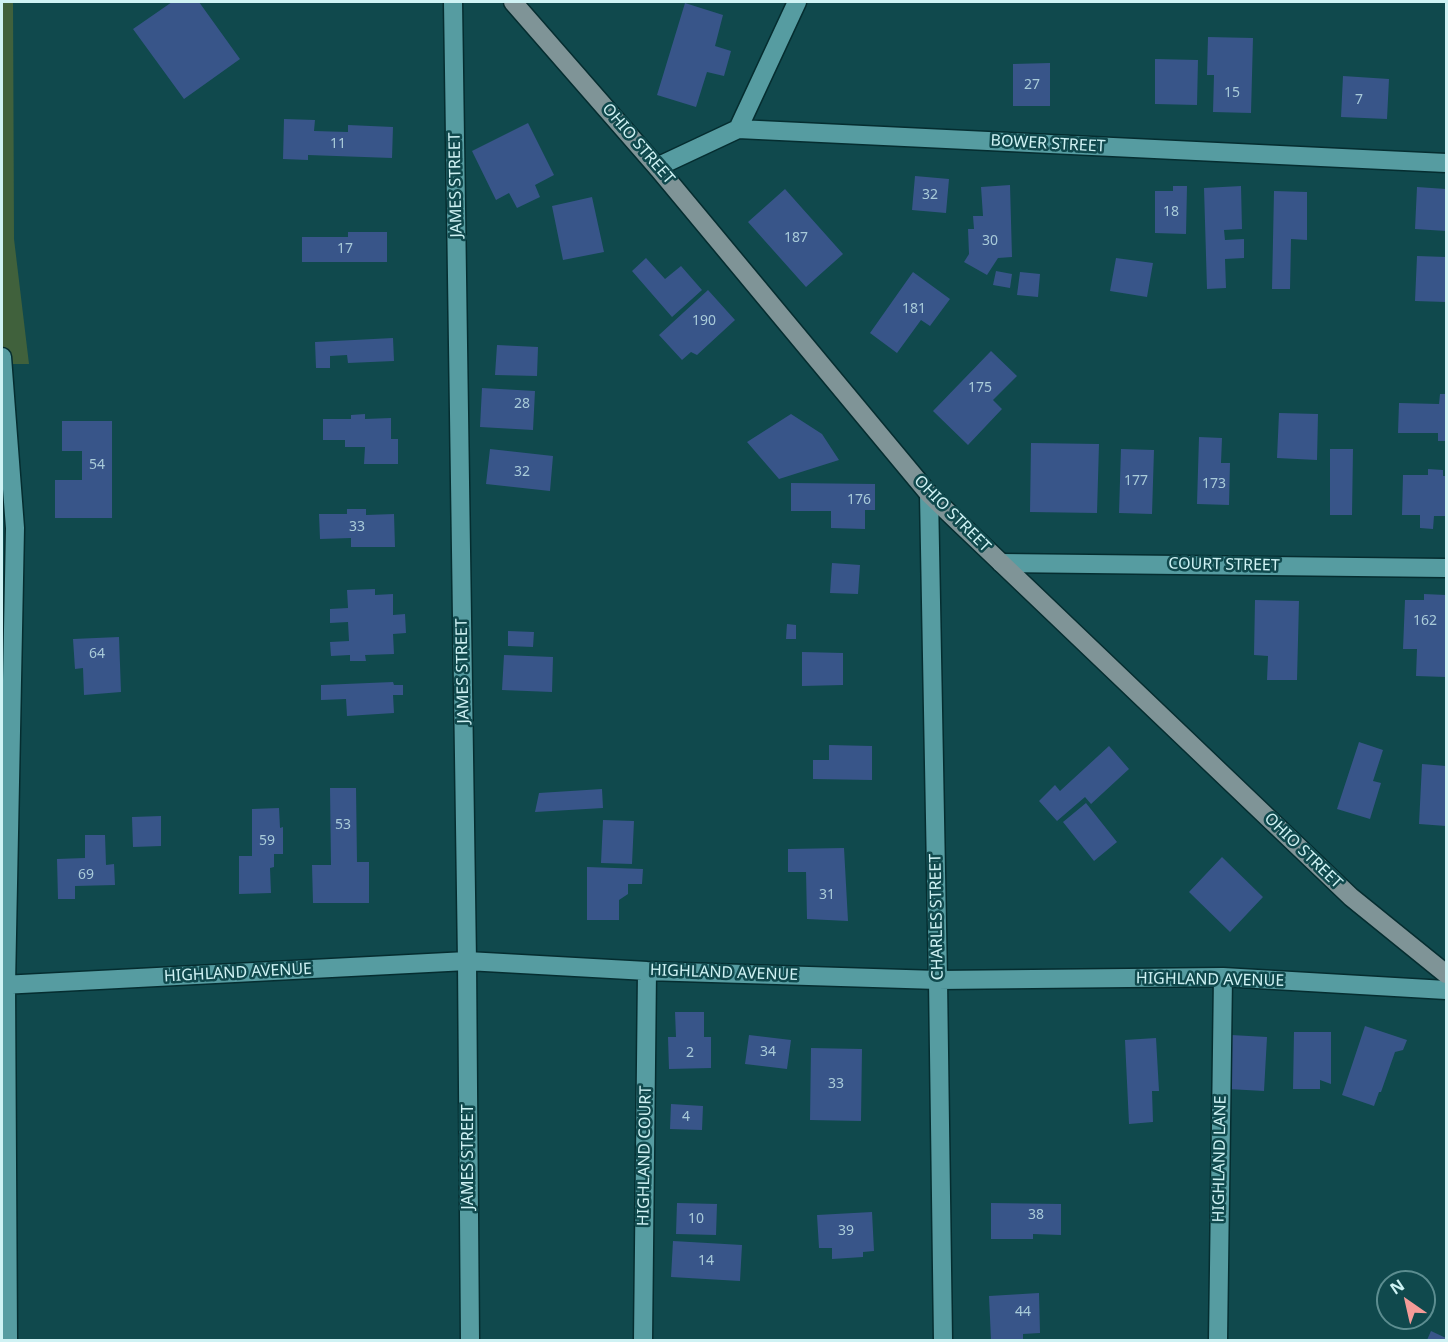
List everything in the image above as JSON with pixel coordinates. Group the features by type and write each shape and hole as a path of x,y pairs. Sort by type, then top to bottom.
{"street":[{"name":"JAMES STREET","path":"453,2 467,961 470,1341"},
{"name":"OHIO STREET","path":"513,2 657,166 929,494 1351,897 1446,974"},
{"path":"738,129 797,2"},
{"name":"BOWER STREET","path":"657,166 738,129 1446,163"},
{"path":"2,357 15,528 4,985 8,1341"},
{"name":"CHARLES STREET","path":"929,494 943,1341"},
{"name":"COURT STREET","path":"1001,563 1446,568"},
{"name":"HIGHLAND AVENUE","path":"4,985 467,961 647,971 938,980 1222,977 1446,990"},
{"name":"HIGHLAND COURT","path":"643,1341 647,971"},
{"name":"HIGHLAND LANE","path":"1218,1341 1222,977"}],"green space":[{"path":"2,2 13,2 14,239 29,364 2,364"}],"building":[{"path":"172,2 199,2 240,59 184,99 133,29"},
{"path":"685,3 723,15 715,46 731,51 724,76 707,72 696,107 657,95"},
{"path":"1208,37 1253,38 1251,113 1213,112 1214,75 1207,75"},
{"path":"1155,59 1198,60 1197,105 1155,104"},
{"path":"1050,63 1050,106 1013,106 1013,64"},
{"path":"1343,76 1389,79 1387,119 1341,117"},
{"path":"284,119 315,120 314,131 348,132 348,125 393,127 392,158 308,155 308,160 283,159"},
{"path":"528,123 554,175 535,185 540,197 517,208 509,193 496,200 472,151"},
{"path":"915,176 949,179 946,213 912,210"},
{"path":"1010,185 1012,257 998,258 987,275 964,262 969,254 968,229 974,229 973,216 983,216 981,187"},
{"path":"1173,186 1187,186 1186,234 1155,233 1155,191 1173,191"},
{"path":"1241,186 1242,229 1224,230 1225,240 1244,239 1244,258 1225,259 1226,288 1207,289 1204,188"},
{"path":"1417,187 1446,189 1446,231 1415,229"},
{"path":"785,189 843,254 806,287 748,222"},
{"path":"1274,191 1307,192 1307,240 1291,239 1290,289 1272,289"},
{"path":"592,197 604,252 563,260 552,206"},
{"path":"348,232 387,232 387,262 302,262 302,237 348,237"},
{"path":"1417,256 1446,257 1446,302 1415,301"},
{"path":"646,258 665,279 681,266 702,290 672,317 632,271"},
{"path":"1116,258 1153,263 1147,297 1110,291"},
{"path":"996,271 1012,274 1010,288 993,285"},
{"path":"913,272 950,299 930,326 921,320 897,353 870,333"},
{"path":"1020,272 1040,274 1038,297 1017,295"},
{"path":"708,290 735,320 697,355 691,352 682,360 659,335"},
{"path":"393,338 394,361 348,363 347,355 330,356 330,368 316,368 315,342"},
{"path":"497,345 538,347 537,376 495,375"},
{"path":"991,351 1017,376 993,400 1002,409 968,445 933,411"},
{"path":"482,388 535,391 533,430 480,427"},
{"path":"1440,394 1446,394 1446,441 1438,441 1438,433 1398,433 1399,403 1439,404"},
{"path":"1279,413 1318,414 1317,460 1277,458"},
{"path":"365,414 365,419 391,418 391,439 398,439 398,464 364,464 365,447 345,447 345,440 323,440 323,419 351,419 351,415"},
{"path":"791,414 822,434 839,460 779,479 747,442"},
{"path":"62,421 112,421 112,518 55,518 55,480 82,480 82,451 62,451"},
{"path":"1199,437 1222,438 1221,463 1230,463 1229,505 1197,504"},
{"path":"1031,443 1099,444 1097,513 1030,512"},
{"path":"490,449 553,456 550,491 486,484"},
{"path":"1121,449 1154,450 1152,514 1119,513"},
{"path":"1330,449 1353,449 1352,515 1330,515"},
{"path":"1428,469 1443,470 1443,476 1446,476 1446,516 1434,516 1433,529 1420,528 1420,515 1402,515 1403,475 1428,475"},
{"path":"791,483 875,484 875,510 865,510 865,529 831,528 831,511 791,511"},
{"path":"347,509 366,509 366,515 394,514 395,547 351,547 351,538 320,539 319,514 347,514"},
{"path":"832,563 860,565 858,594 830,593"},
{"path":"375,589 375,595 393,594 393,615 405,614 406,633 393,634 394,654 365,655 366,661 350,661 350,655 331,656 330,642 349,641 348,622 330,623 330,609 348,608 347,590"},
{"path":"1424,594 1446,595 1446,677 1416,676 1417,649 1403,649 1405,600 1424,600"},
{"path":"1255,600 1299,601 1297,680 1267,680 1268,656 1254,655"},
{"path":"787,624 796,625 796,639 786,639"},
{"path":"508,631 534,632 533,647 508,646"},
{"path":"119,637 121,692 84,695 83,668 75,669 73,639"},
{"path":"802,652 843,653 843,685 802,686"},
{"path":"504,655 553,657 552,692 502,690"},
{"path":"393,682 394,685 403,685 403,695 393,695 394,713 347,716 346,699 321,700 321,685"},
{"path":"1359,742 1383,750 1373,781 1381,783 1370,819 1337,809"},
{"path":"829,745 872,746 872,780 813,779 813,760 829,760"},
{"path":"1109,746 1129,769 1091,804 1085,797 1057,821 1039,801 1055,785 1060,791"},
{"path":"1422,764 1446,766 1446,826 1419,824"},
{"path":"330,788 356,788 357,862 369,862 369,903 313,903 312,865 331,865"},
{"path":"602,789 603,808 535,812 539,793"},
{"path":"1086,803 1117,842 1094,861 1063,822"},
{"path":"279,808 280,828 283,827 283,854 274,854 274,867 270,868 271,893 239,894 239,856 252,856 252,809"},
{"path":"161,816 161,846 133,847 132,817"},
{"path":"603,820 634,821 632,864 601,863"},
{"path":"85,835 105,835 106,865 114,864 115,885 75,886 75,899 58,899 57,859 85,858"},
{"path":"844,848 848,921 807,919 806,872 788,872 788,849"},
{"path":"1222,857 1263,897 1230,932 1189,892"},
{"path":"587,867 643,869 642,884 628,884 628,894 619,900 619,920 587,920"},
{"path":"675,1012 704,1012 704,1037 711,1037 711,1068 669,1069 668,1037 676,1037"},
{"path":"1365,1026 1407,1040 1403,1050 1395,1052 1374,1106 1342,1095"},
{"path":"1294,1032 1331,1032 1331,1084 1320,1080 1320,1089 1293,1089"},
{"path":"749,1035 791,1040 787,1069 745,1064"},
{"path":"1231,1035 1267,1037 1264,1091 1228,1089"},
{"path":"1156,1038 1159,1091 1152,1091 1153,1122 1129,1124 1125,1040"},
{"path":"811,1048 862,1049 861,1121 810,1120"},
{"path":"671,1104 703,1106 702,1130 670,1129"},
{"path":"677,1203 717,1204 716,1235 676,1234"},
{"path":"991,1203 1061,1204 1061,1235 1033,1234 1033,1239 991,1239"},
{"path":"872,1212 874,1251 863,1252 863,1257 832,1259 832,1248 819,1248 817,1215"},
{"path":"673,1241 742,1245 740,1281 671,1277"},
{"path":"1039,1293 1040,1333 1023,1334 1023,1340 991,1340 989,1296"},
{"path":"1431,1331 1446,1338 1446,1340 1427,1340"}]}
